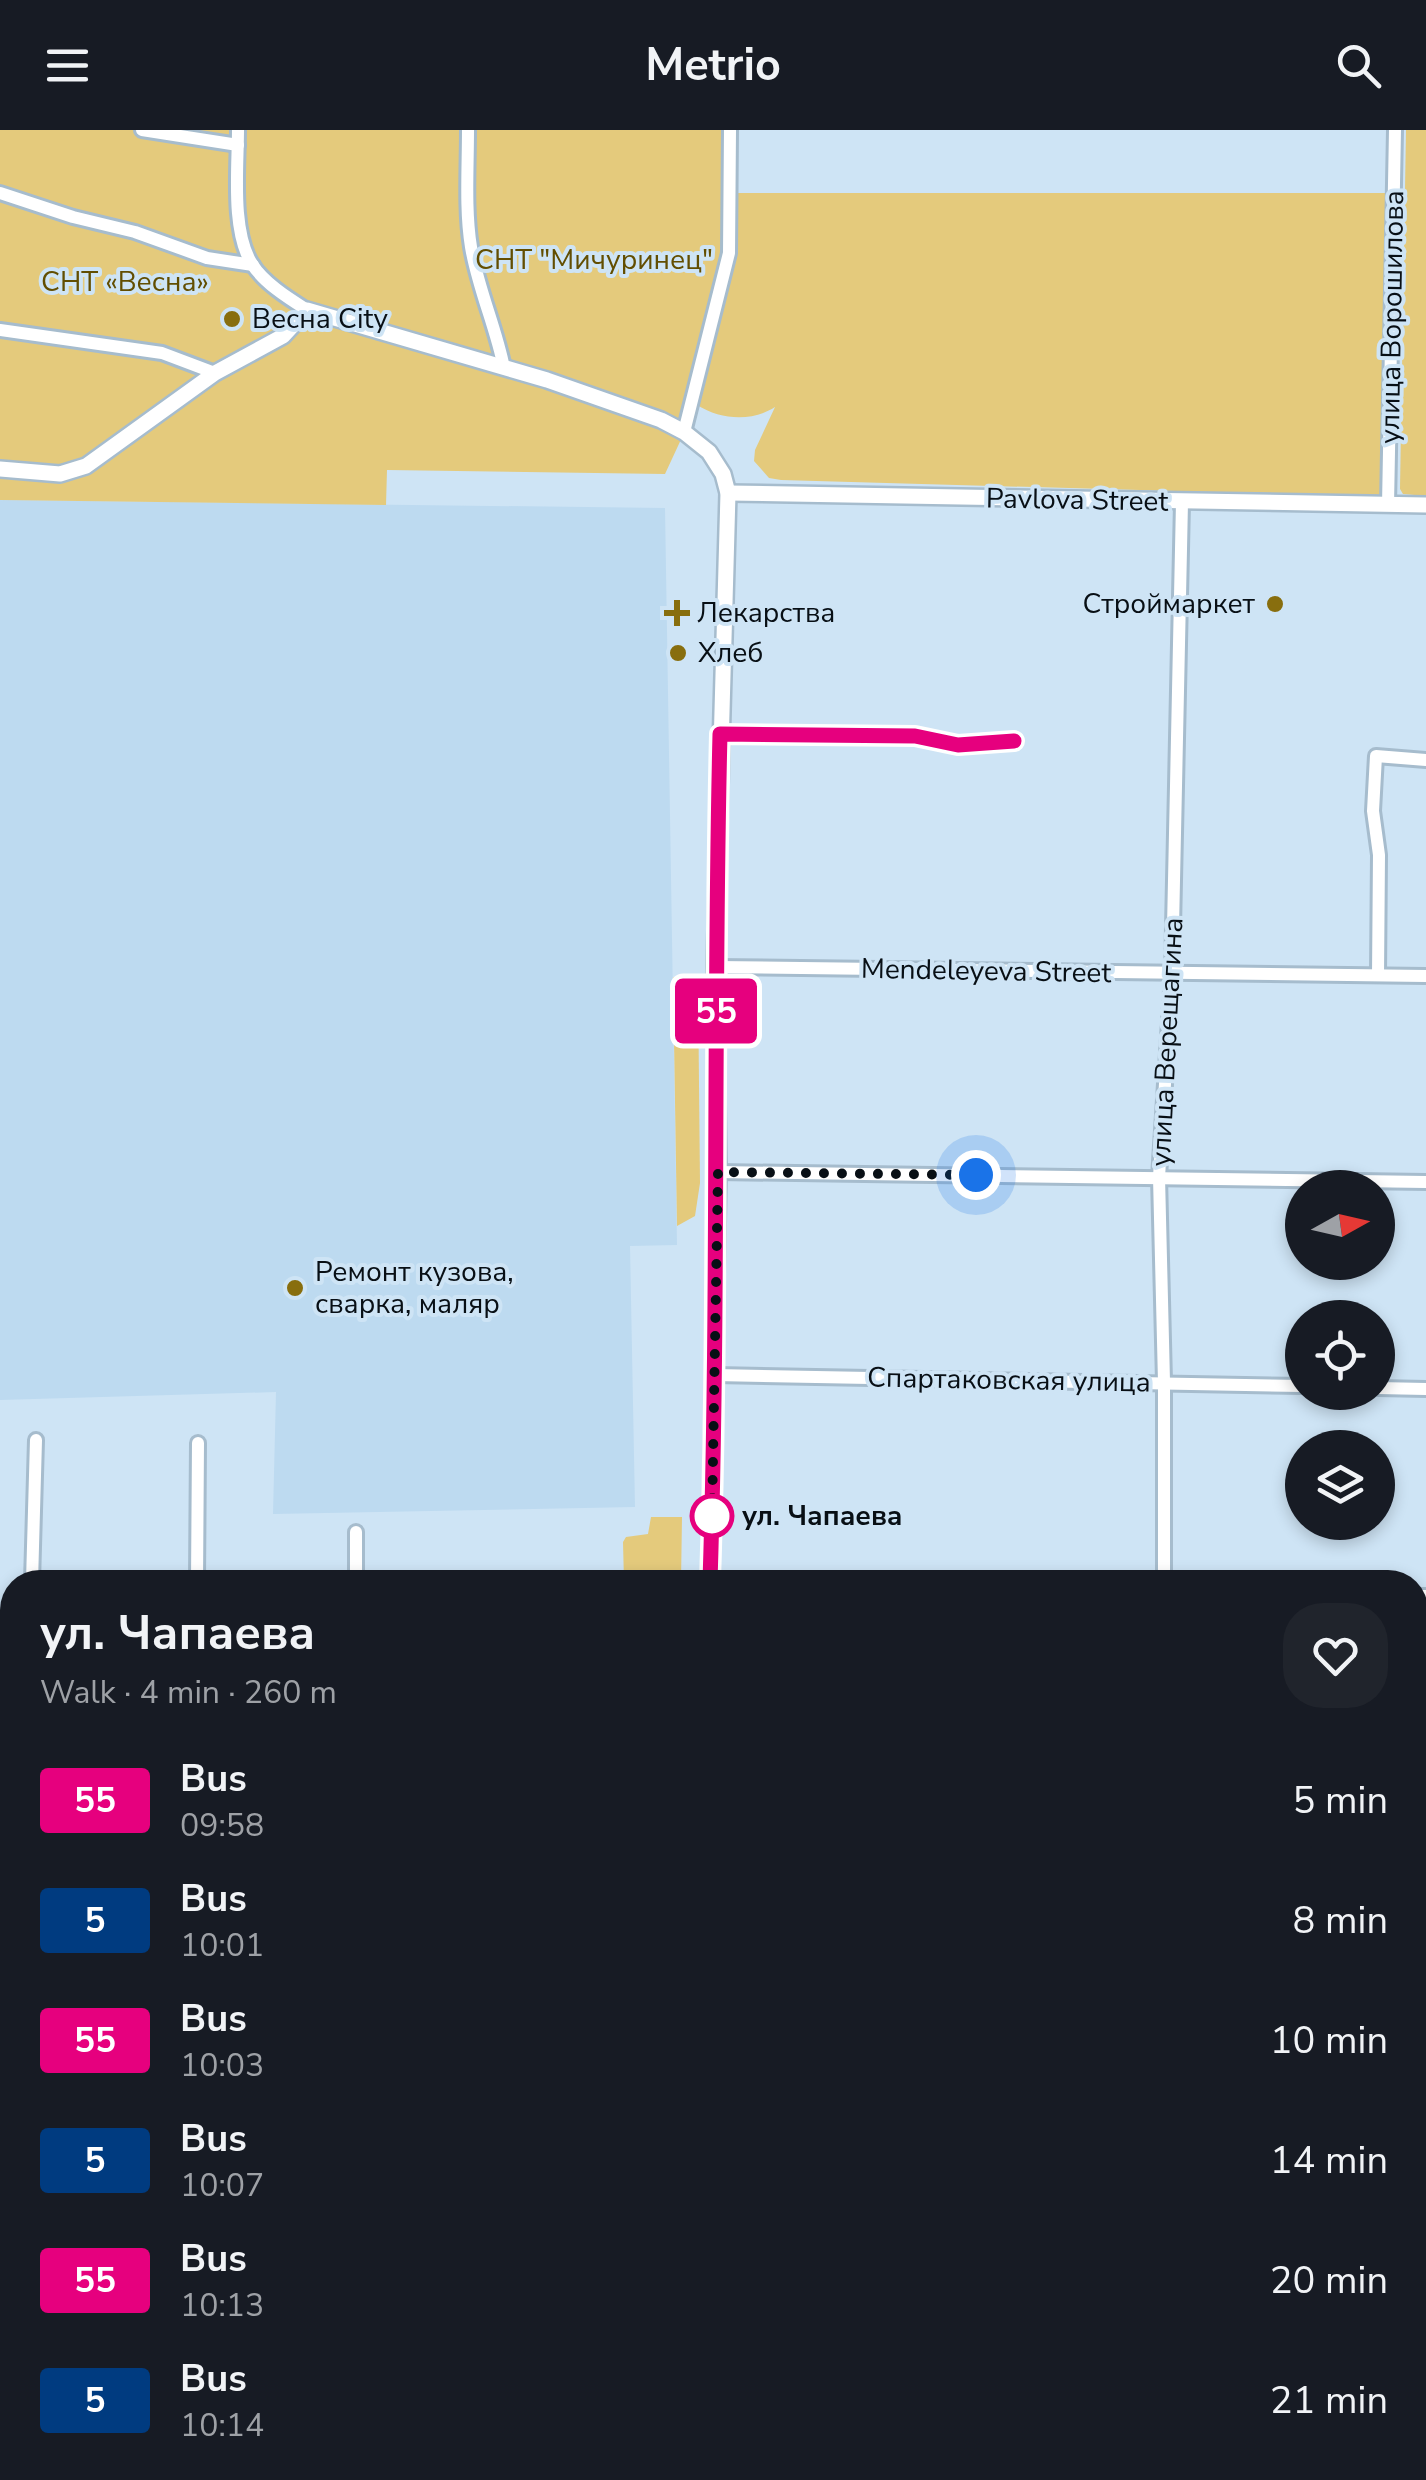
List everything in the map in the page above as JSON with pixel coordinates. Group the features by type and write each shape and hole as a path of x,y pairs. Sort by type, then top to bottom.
{"street":[{"path":"142,130 238,145"},
{"path":"238,130 238,212 244,245 252,265 286,297 307,310 504,368 661,420 707,449 717,462 728,494 715,966 718,1172 710,1570"},
{"path":"468,130 470,243 504,368"},
{"path":"684,432 729,253 730,130"},
{"name":"улица Ворошилова","path":"1388,505 1395,130"},
{"path":"0,193 72,217 135,232 207,258 252,265"},
{"path":"0,468 60,474 86,466 215,374 282,336 307,310"},
{"path":"0,330 162,353 215,374"},
{"name":"Pavlova Street","path":"728,494 1426,505"},
{"name":"улица Верещагина","path":"1164,1570 1159,1176 1172,975 1182,502"},
{"path":"720,734 915,736 958,745 1014,741"},
{"path":"1378,975 1376,756 1426,760"},
{"name":"Mendeleyeva Street","path":"715,966 1426,976"},
{"path":"718,1172 1426,1182"},
{"name":"Спартаковская улица","path":"715,1375 1285,1386"},
{"path":"1395,1388 1426,1389"},
{"path":"32,1570 36,1440"},
{"path":"197,1570 198,1443"},
{"path":"356,1532 356,1570"}],"shaded area":[{"path":"0,500 665,508 677,1245 630,1246 635,1507 273,1514 276,1392 0,1400"}],"green space":[{"path":"0,130 730,130 731,193 1394,193 1388,497 781,480 769,478 754,461 755,450 775,407 756,415 736,417 716,414 697,405 665,474 387,470 386,505 0,500"},
{"path":"1406,130 1426,130 1426,496 1403,494 1400,489"},
{"path":"673,977 698,984 700,1183 695,1216 677,1226"},
{"path":"651,1517 682,1517 681,1570 624,1570 626,1537 648,1534"}],"bus line":[{"name":"55","path":"710,1570 716,1349 715,966 720,734 915,736 958,745 1014,741"}],"place":[{"name":"Весна City","path":"232,319"},
{"name":"Строймаркет","path":"1275,604"},
{"name":"Лекарства","path":"677,613"},
{"name":"Хлеб","path":"678,653"},
{"name":"Ремонт кузова, сварка, маляр","path":"295,1288"},
{"name":"ул. Чапаева","path":"712,1516"}],"route":[{"path":"712,1516 718,1172 976,1175"}],"park label":[{"name":"СНТ \"Мичуринец\"","path":"594,260"},
{"name":"СНТ «Весна»","path":"125,282"}]}
